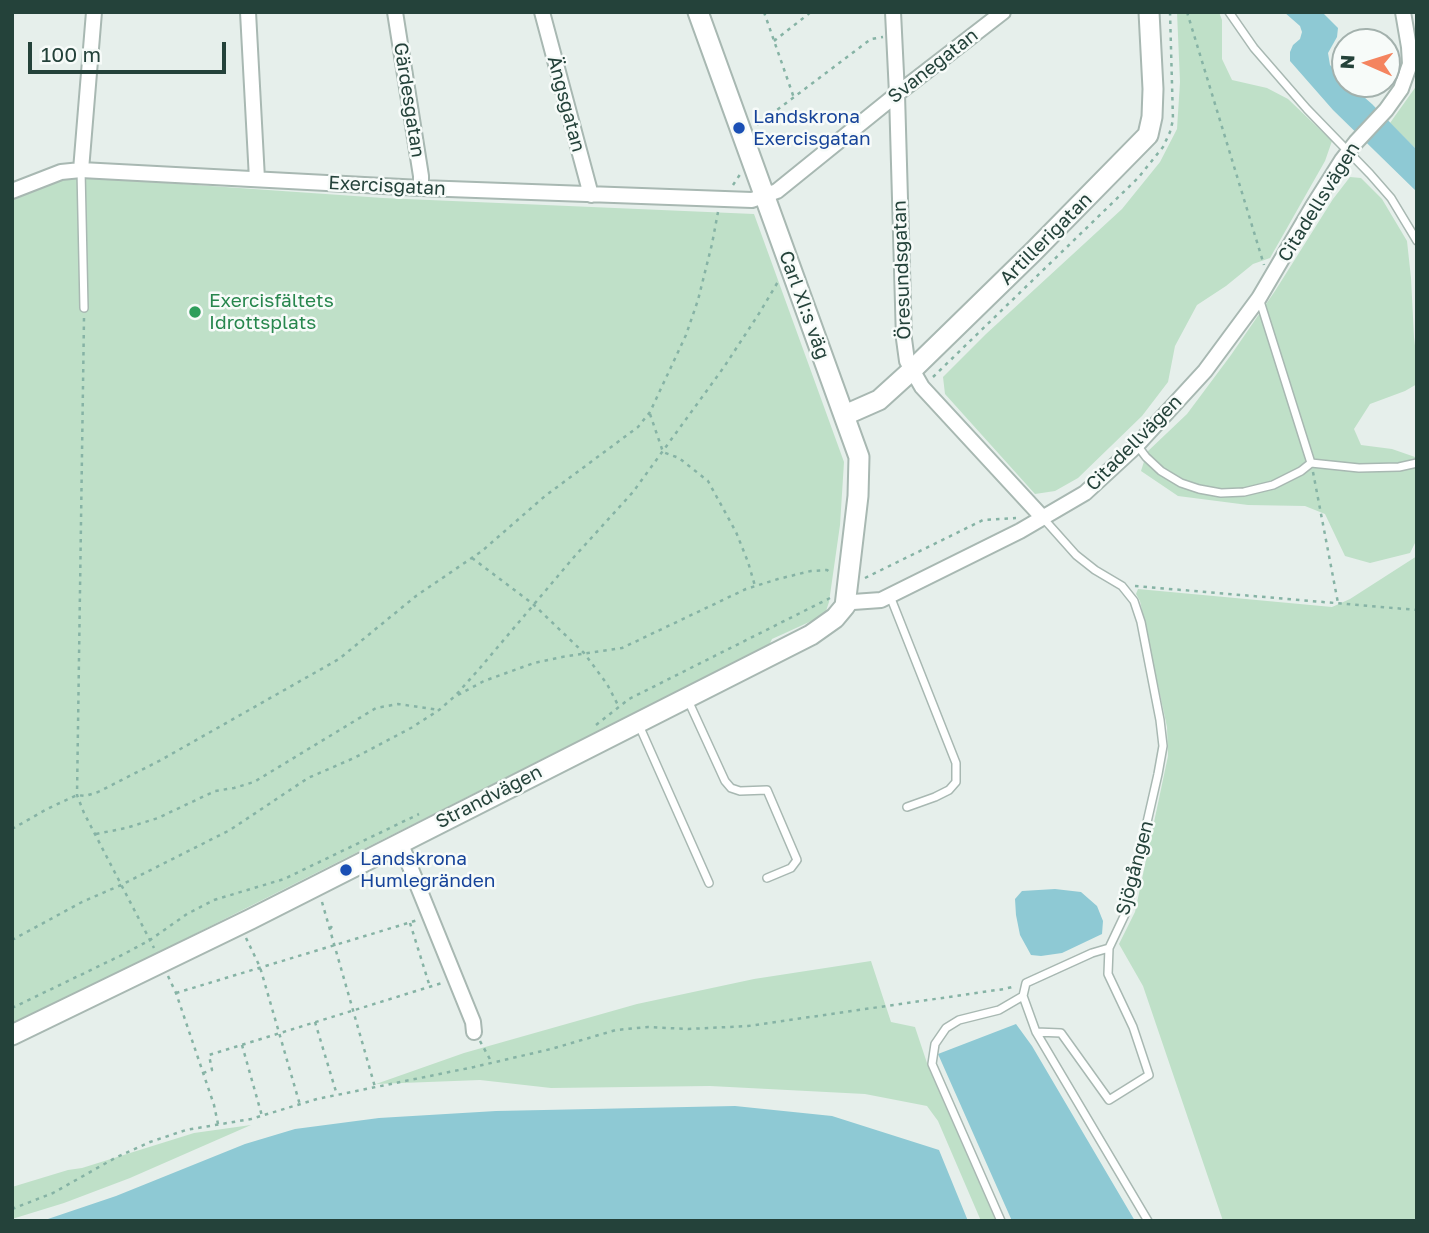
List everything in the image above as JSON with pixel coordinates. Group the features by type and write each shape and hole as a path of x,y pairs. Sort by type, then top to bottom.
{"street":[{"path":"81,170 94,12"},
{"path":"248,12 257,179"},
{"name":"Gärdesgatan","path":"395,12 421,188"},
{"name":"Ängsgatan","path":"542,12 591,195"},
{"name":"Carl XI:s väg","path":"698,12 758,198 845,415 859,457 860,472 840,601"},
{"name":"Öresundsgatan","path":"893,12 906,361 922,387 1043,517"},
{"name":"Svanegatan","path":"758,198 777,191 1003,12"},
{"name":"Artillerigatan","path":"845,415 879,400 911,371 1033,253 1148,135 1153,89 1149,12"},
{"name":"Citadellsvägen","path":"1269,282 1313,206 1352,147 1401,89 1410,64 1403,12"},
{"name":"Exercisgatan","path":"12,191 61,172 81,170 421,188 758,198"},
{"name":"Citadellvägen","path":"840,601 881,600 1020,531 1085,493 1137,445 1205,371 1269,282"},
{"name":"Strandvägen","path":"12,1035 251,919 811,635 835,618 840,601"},
{"path":"400,842 473,1021 474,1032"}],"lane":[{"path":"1229,12 1254,48 1307,109 1352,147 1391,198 1417,241"},
{"path":"81,170 84,308"},
{"path":"1259,299 1311,463"},
{"path":"1137,445 1161,471 1181,483 1221,493 1244,492 1273,485 1311,463 1359,468 1417,464"},
{"path":"1043,517 1076,555 1122,586"},
{"name":"Sjögången","path":"1110,948 1127,910 1163,747 1141,622 1134,601 1122,586"},
{"path":"890,595 956,763 956,782 948,790 907,807"},
{"path":"687,697 725,782 731,789 767,790 797,860 792,868 767,878"},
{"path":"638,722 709,883"},
{"path":"1036,1032 1062,1033 1109,1100 1150,1075 1133,1027 1108,974 1110,948 1092,953 1026,983 1023,996 1036,1032 1149,1221"},
{"path":"1001,1221 932,1064 935,1044 946,1028 959,1020 999,1010 1023,996"}],"path":[{"path":"764,12 794,98"},
{"path":"774,41 811,12"},
{"path":"1187,12 1269,282"},
{"path":"751,128 760,124 870,39 894,34"},
{"path":"742,171 758,198"},
{"path":"12,829 77,795 85,796 98,792 161,760 339,659 416,596 472,558 545,496 638,427 650,412 686,335 709,255 721,199"},
{"path":"12,940 82,902 230,830 308,778 365,752 439,710 455,696 633,492 724,367 781,277 785,290"},
{"path":"84,308 77,795 176,993 218,1124"},
{"path":"650,412 663,452"},
{"path":"663,452 679,458 708,481 736,532 755,586"},
{"path":"1311,463 1338,603"},
{"path":"860,580 983,520 1043,517"},
{"path":"472,558 533,604 584,653 607,684 619,707"},
{"path":"455,696 484,681 534,663 622,648 755,586 811,571 827,570 836,578"},
{"path":"1122,586 1417,610"},
{"path":"589,730 629,699 683,671 840,601"},
{"path":"96,834 158,818 215,791 254,782 376,708 398,704 439,710"},
{"path":"12,1008 150,940 187,914 214,900 284,879 427,810"},
{"path":"321,899 374,1087"},
{"path":"176,993 431,916"},
{"path":"409,922 430,987"},
{"path":"330,929 334,923"},
{"path":"245,936 260,967 300,1104"},
{"path":"203,1073 212,1070 209,1055 456,979"},
{"path":"12,1209 53,1192 150,1142 186,1130 251,1119 337,1095 492,1063 616,1030 748,1026 1004,989 1026,983"},
{"path":"316,1022 337,1095"},
{"path":"474,1032 492,1063"},
{"path":"242,1045 262,1116"}],"green space":[{"path":"1177,12 1219,12 1222,20 1222,59 1232,80 1267,88 1288,99 1332,141 1325,161 1270,258 1253,264 1197,305 1175,346 1168,382 1142,416 1078,478 1055,491 1035,494 945,394 943,377 1122,209 1160,162 1177,129 1180,82"},
{"path":"1417,85 1417,150 1390,123"},
{"path":"81,177 383,198 754,214 844,462 840,525 826,611 818,618 772,639 769,645 12,1026 12,199 63,179"},
{"path":"1350,177 1361,178 1382,199 1407,241 1417,363 1417,384 1370,404 1354,429 1361,445 1392,449 1415,457 1417,461 1417,539 1410,553 1370,563 1345,556 1325,514 1305,506 1248,505 1178,496 1141,471 1147,452 1187,414 1231,355"},
{"path":"1417,556 1417,1221 1223,1221 1143,986 1119,944 1135,912 1168,756 1167,727 1140,601 1136,594 1138,589 1332,607 1350,599"},
{"path":"871,961 891,1022 915,1027 928,1066 996,1221 981,1221 938,1121 927,1106 865,1094 710,1086 551,1088 480,1080 376,1084 464,1053 637,1004 754,979"},
{"path":"251,1125 130,1178 12,1219 12,1187 194,1133"}],"water":[{"path":"1284,12 1322,12 1338,28 1331,28 1331,48 1328,53 1331,66 1331,98 1365,98 1417,150 1417,192 1333,110 1290,61 1290,52 1302,32 1300,26"},
{"path":"1055,889 1081,892 1097,906 1103,921 1102,934 1062,953 1031,955 1020,935 1015,899 1022,891"},
{"path":"1016,1024 1032,1046 1135,1221 1012,1221 938,1054"},
{"path":"735,1106 832,1116 939,1150 968,1221 42,1221 116,1196 245,1144 295,1129 379,1118 496,1111"}],"place":[{"name":"Landskrona Exercisgatan","path":"739,128"},
{"name":"Exercisfältets Idrottsplats","path":"195,312"},
{"name":"Landskrona Humlegränden","path":"346,870"}]}
